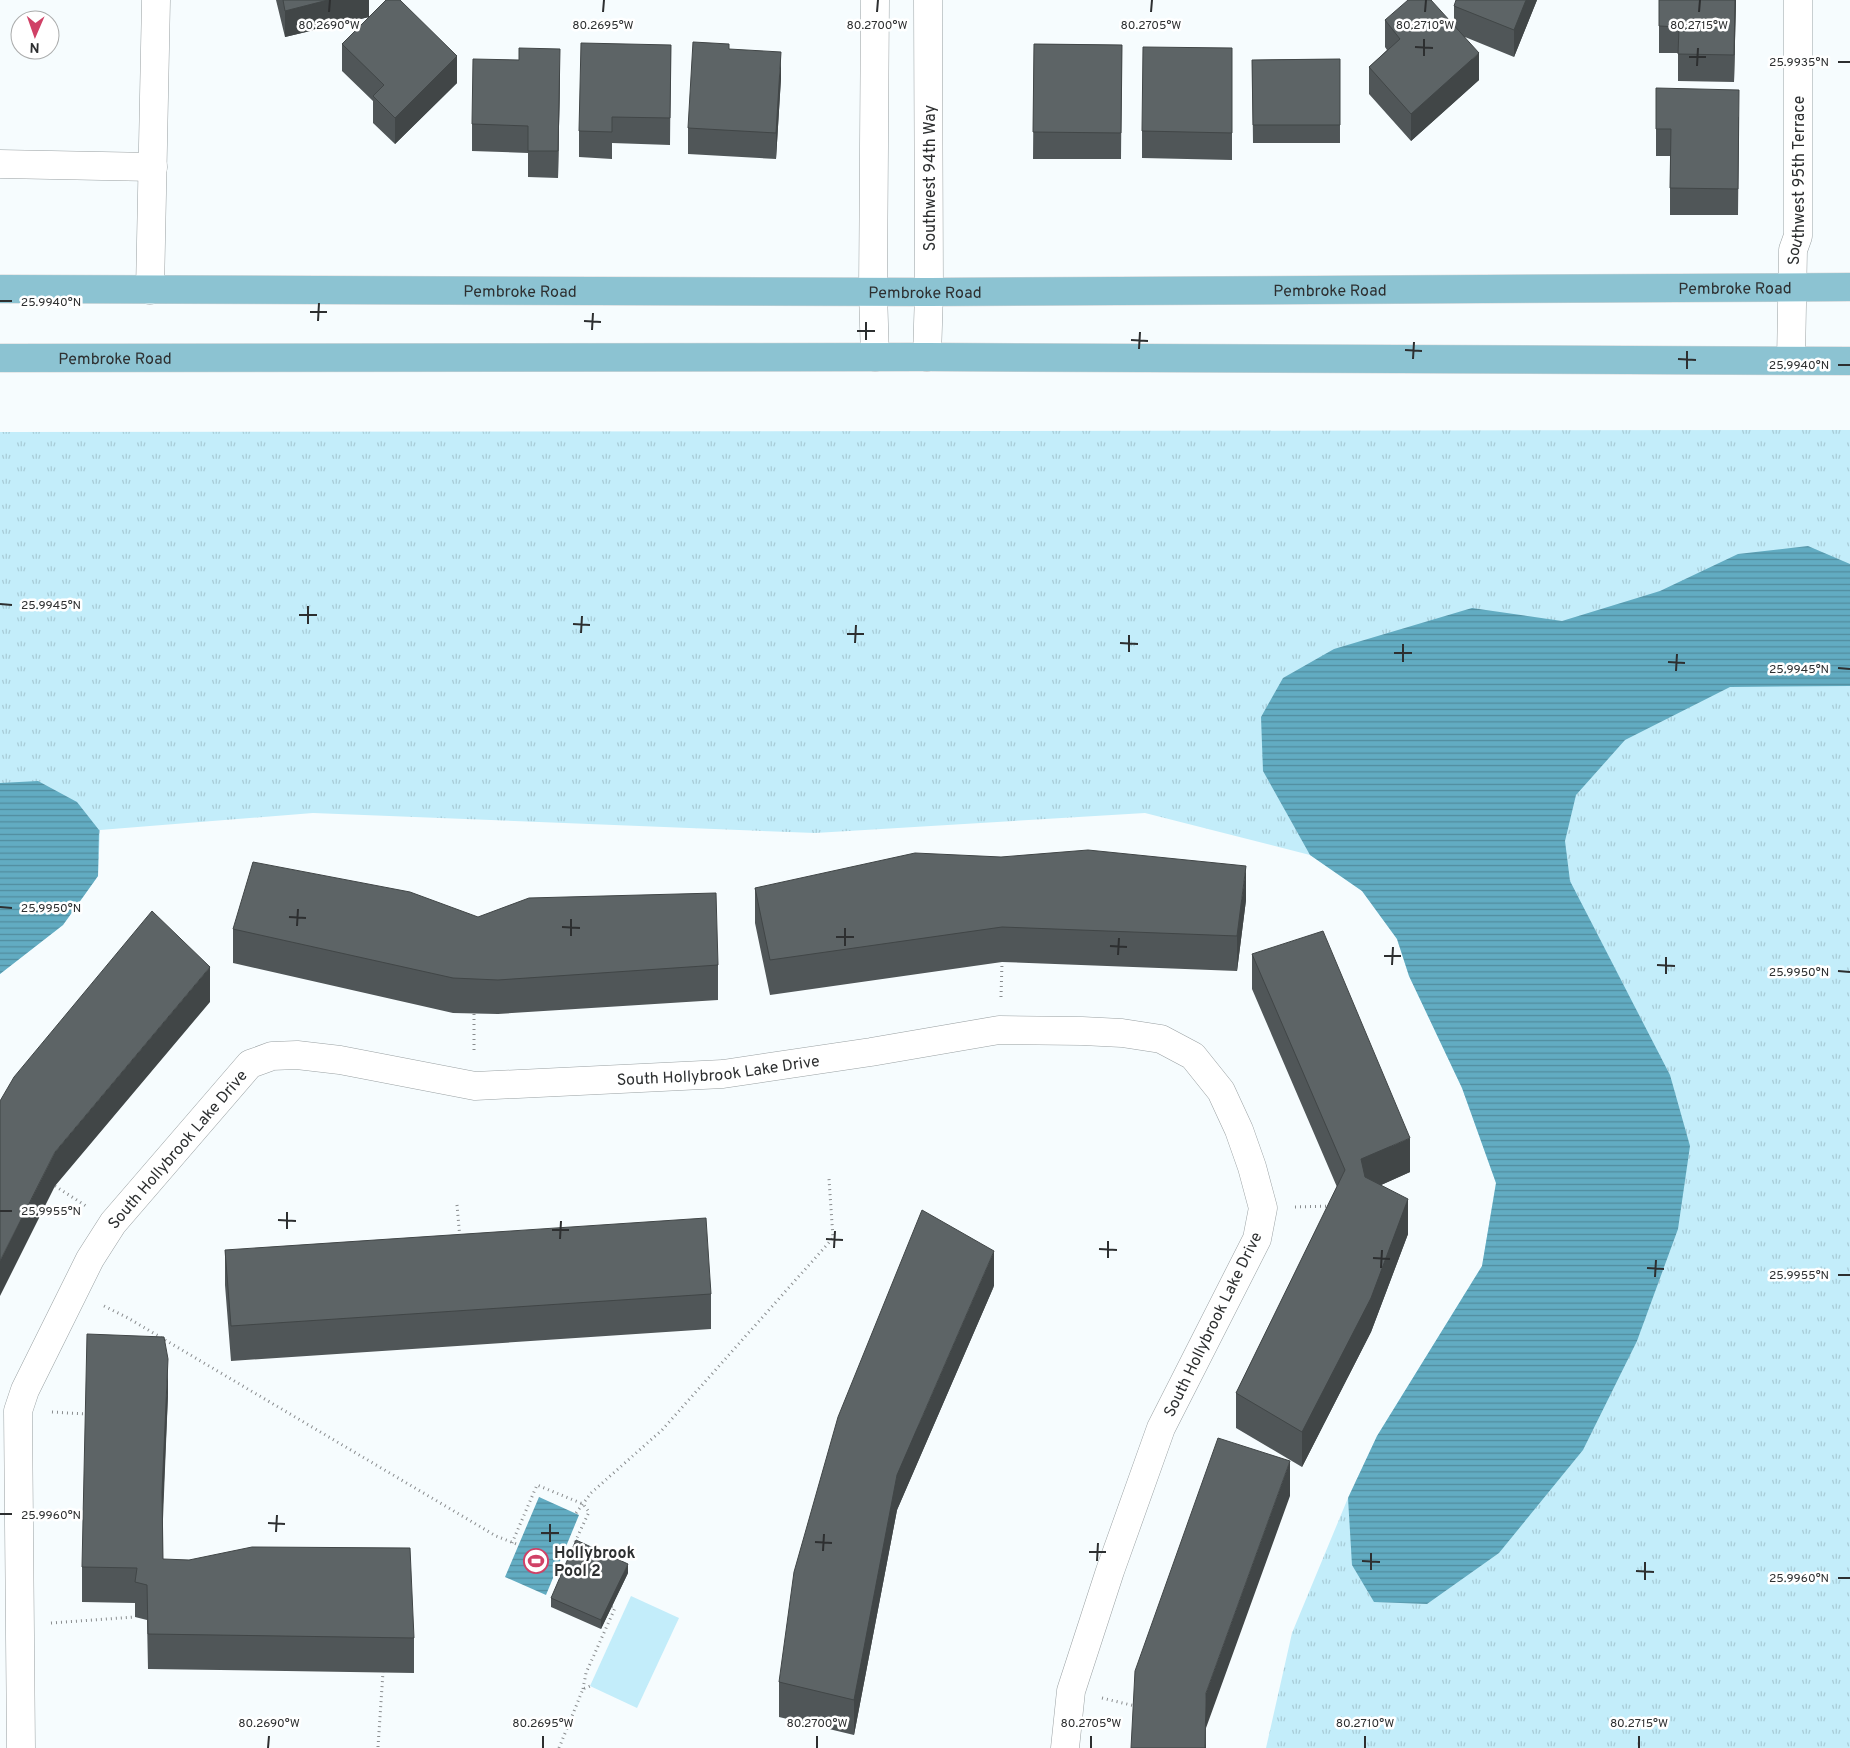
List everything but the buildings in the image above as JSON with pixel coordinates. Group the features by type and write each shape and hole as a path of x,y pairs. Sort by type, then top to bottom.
{"main road":[{"name":"Pembroke Road","path":"0,289 929,292 1850,287"},
{"name":"Pembroke Road","path":"0,358 926,357 1850,361"}],"street":[{"path":"150,290 156,0"},
{"path":"875,0 873,292 875,357"},
{"name":"Southwest 94th Way","path":"926,357 929,292 928,0"},
{"name":"Southwest 95th Terrace","path":"1791,360 1794,250 1798,236 1798,0"},
{"path":"0,164 153,167"},
{"name":"South Hollybrook Lake Drive","path":"21,1748 18,1411 28,1382 73,1292 112,1223 250,1064 272,1056 296,1055 340,1060 475,1086 723,1074 1000,1030 1122,1033 1161,1039 1192,1056 1221,1091 1239,1130 1264,1208 1257,1239 1162,1428 1110,1571 1071,1691 1065,1748"}],"path":[{"path":"576,1513 591,1493 662,1430 833,1238 829,1179"},
{"path":"457,1205 460,1242"},
{"path":"1264,1208 1336,1206"},
{"path":"73,1292 128,1318 496,1536 519,1545"},
{"path":"512,1543 538,1485 583,1504 588,1512 574,1544 576,1549"},
{"path":"559,1748 583,1689 586,1673 615,1608 612,1607"},
{"path":"20,1626 136,1617"},
{"path":"378,1746 384,1672"},
{"path":"583,1689 590,1686"}],"green space":[{"path":"1850,430 1850,1748 1266,1748 1292,1633 1348,1498 1377,1436 1482,1266 1496,1183 1462,1088 1409,976 1397,939 1362,891 1310,855 1145,813 815,833 313,813 100,830 98,876 63,925 0,974 0,432"},
{"path":"631,1596 679,1618 637,1708 590,1686"}],"shaded area":[{"path":"1808,546 1850,564 1850,686 1730,687 1625,740 1576,795 1565,841 1570,881 1670,1075 1690,1146 1678,1229 1637,1341 1583,1450 1499,1553 1427,1604 1374,1602 1352,1565 1348,1498 1377,1436 1482,1266 1496,1183 1462,1088 1409,976 1397,939 1362,891 1310,855 1263,771 1261,717 1283,678 1334,649 1472,608 1562,621 1660,591 1738,554"},
{"path":"38,781 77,802 99,830 98,876 63,925 0,974 0,783"},
{"name":"Hollybrook Pool 2","path":"539,1497 579,1515 546,1595 505,1577"}],"place":[{"name":"Hollybrook Pool 2","path":"536,1561"}]}
